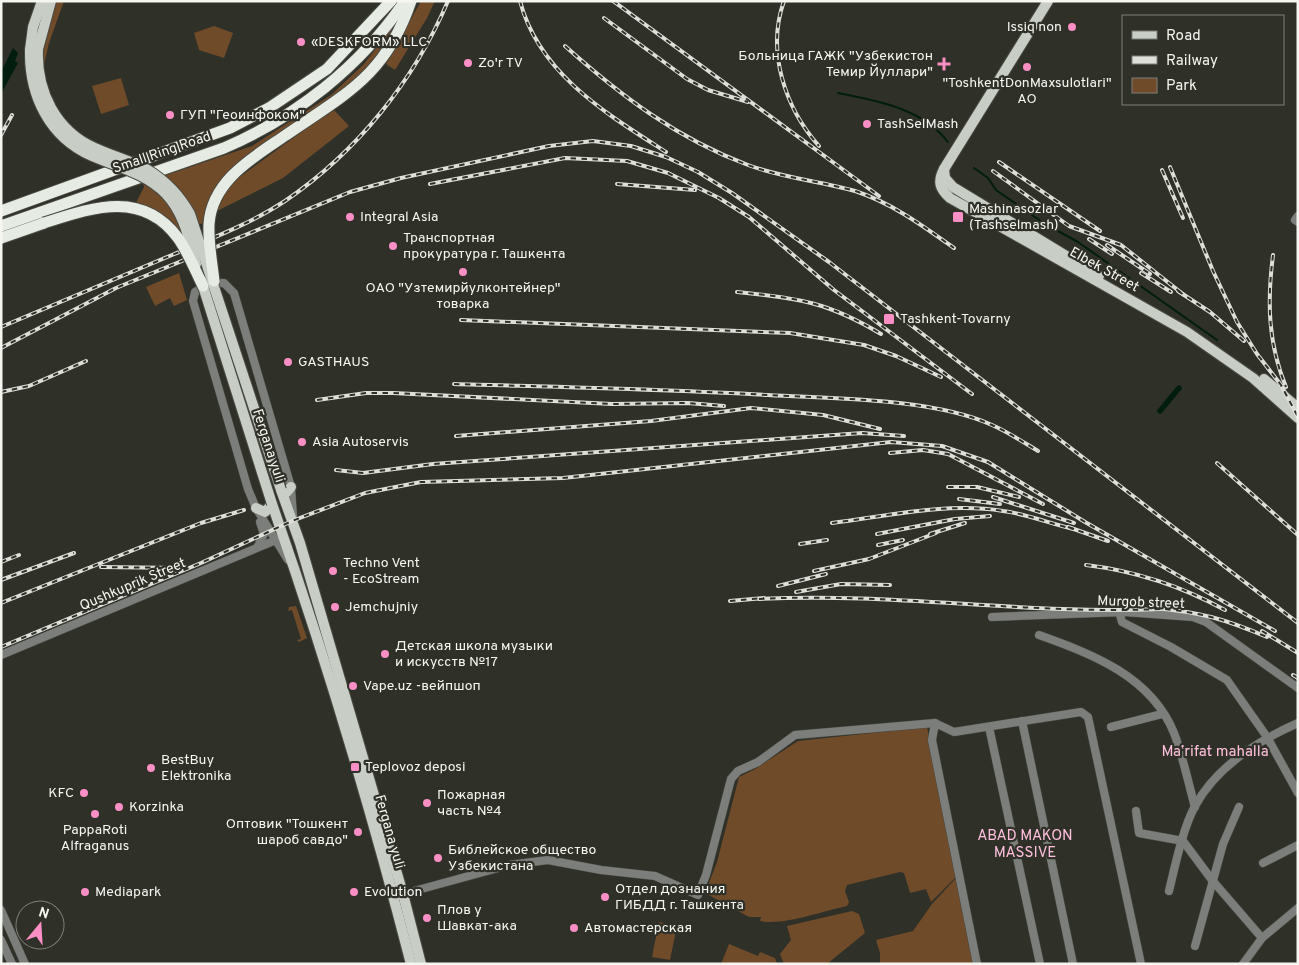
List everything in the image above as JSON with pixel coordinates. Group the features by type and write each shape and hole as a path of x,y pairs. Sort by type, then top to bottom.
{"highway":[{"name":"Small Ring Road","path":"1,210 230,128 269,108 327,69 391,1"},
{"name":"Small Ring Road","path":"1,226 224,148 259,131 296,109 332,82 380,34 405,1"},
{"path":"208,283 209,225 215,200 222,186 234,174 346,94 374,71 403,24 411,1"},
{"path":"1,238 99,206 121,206 145,212 166,225 176,236 208,283"}],"main road":[{"name":"Fergana yuli","path":"42,1 33,27 32,83 50,122 78,148 141,176 165,193 183,220 208,283 286,488 294,527 422,964"},
{"name":"Fergana yuli","path":"34,50 52,1"},
{"path":"944,170 1048,1"},
{"name":"Elbek Street","path":"944,170 945,178 953,187 1223,348 1298,408"},
{"name":"Elbek Street","path":"944,170 940,184 950,198 1187,332 1253,378 1298,418"},
{"name":"Fergana yuli","path":"208,283 272,504 296,572 375,830 411,964"},
{"path":"256,508 265,512 272,504"}],"street":[{"path":"1298,216 1295,220 1298,222"},
{"path":"286,488 234,293 224,283 205,285 195,292 193,301 248,489 265,530 276,540 296,572"},
{"path":"258,546 265,530 272,504"},
{"name":"Qushkuprik Street","path":"1,655 276,540"},
{"name":"Murgob street","path":"992,617 1124,612 1193,617 1206,622 1298,688"},
{"name":"Murgob street","path":"1120,615 1122,622 1171,647 1227,680 1267,737 1298,793"},
{"path":"1039,635 1095,655 1112,664 1142,688 1174,732 1195,806"},
{"path":"403,894 509,865 548,860 601,870 655,876 698,895 706,875 729,784 738,771 758,762 795,735 935,723 954,732 1076,712 1088,717 1141,964"},
{"path":"1111,728 1162,714"},
{"path":"1022,721 1073,964"},
{"path":"1169,891 1195,806 1222,769 1267,737 1298,722"},
{"path":"935,723 932,740 978,964"},
{"path":"988,726 1040,964"},
{"path":"1196,946 1212,880 1229,828 1239,808"},
{"path":"1136,811 1140,833 1183,841 1212,880 1262,938"},
{"path":"1263,863 1298,844"},
{"path":"1243,964 1262,938 1298,908"},
{"path":"1,910 15,942"},
{"path":"3,949 12,964"},
{"path":"19,950 25,964"}],"green space":[{"path":"55,1 64,1 49,43 42,73 43,35"},
{"path":"421,1 435,1 427,18 395,70 386,64"},
{"path":"398,20 401,22 365,75 224,176 212,193 204,223 178,230 153,209 136,203 144,187 143,183 252,146 331,95 364,64"},
{"path":"214,26 233,33 224,58 199,50 194,33"},
{"path":"121,78 129,105 101,114 92,86"},
{"path":"333,109 349,126 283,178 217,211 226,192 237,179"},
{"path":"179,273 187,300 174,306 170,298 155,306 146,287"},
{"path":"296,606 307,638 299,642 297,640 301,639 292,610 288,611 289,607"},
{"path":"927,727 957,876 931,902 926,889 910,893 904,873 900,872 847,885 845,891 849,902 847,906 780,921 760,921 761,917 749,917 705,893 717,862 739,777 755,769 798,741"},
{"path":"957,877 974,964 874,964 880,963 880,953 876,940 913,931 932,904"},
{"path":"852,911 859,914 865,933 827,964 784,964 780,954 791,940 787,926"},
{"path":"659,922 677,926 670,960 652,957"},
{"path":"729,944 758,956 760,952 775,958 777,964 721,964"}],"shaded area":[{"path":"13,48 18,53 15,61 18,63 1,94 1,72"}],"waterway":[{"path":"838,93 883,103 912,114 937,130 948,142"},
{"path":"974,168 988,178 996,190 1045,224 1078,242 1217,340"},
{"path":"1160,411 1179,388"}],"railway":[{"path":"1,327 230,231 285,201 336,160 381,113 418,59 448,1"},
{"path":"520,1 529,27 559,71 599,107 666,152"},
{"path":"613,1 879,196"},
{"path":"784,1 777,39 778,59 782,78 788,97 797,114 819,146"},
{"path":"604,18 687,79 708,90 748,102"},
{"path":"565,46 629,99 674,129 698,142 748,165 869,196 907,216 954,248"},
{"path":"1,135 12,115"},
{"path":"1,348 116,288 350,192 401,178 549,146 593,141 631,146 666,157 698,172 732,193 829,262 1298,623"},
{"path":"430,184 565,158 627,161 668,173 719,198 749,217 834,290 972,394"},
{"path":"999,162 1100,231"},
{"path":"1170,167 1213,271 1237,322 1257,354 1281,385 1298,417"},
{"path":"1162,170 1183,218"},
{"path":"993,171 1069,226 1121,245 1184,295"},
{"path":"617,184 695,190"},
{"path":"1089,239 1112,254"},
{"path":"1107,245 1150,274"},
{"path":"1273,255 1270,322 1280,371 1286,387"},
{"path":"1141,273 1171,292"},
{"path":"1178,291 1210,312 1244,341"},
{"path":"737,292 812,303 845,315 881,334"},
{"path":"461,320 790,333 864,345 896,356 941,377"},
{"path":"1,392 29,386 86,361"},
{"path":"454,384 611,388 882,401 941,409 968,416 992,425 1038,451"},
{"path":"317,400 366,393 393,393 612,404 688,403 724,406"},
{"path":"456,436 651,421 751,408 823,415 880,429"},
{"path":"336,470 363,473 433,464 862,433 904,436"},
{"path":"1,647 201,563 292,521 365,493 421,482 563,478 891,442 942,446 988,462 1085,522 1275,631"},
{"path":"890,453 923,450 948,454 1043,504"},
{"path":"1217,463 1298,535"},
{"path":"948,487 977,487 1019,497"},
{"path":"993,497 1074,523"},
{"path":"959,499 1000,504"},
{"path":"832,523 917,511 960,508 1012,512 1074,529"},
{"path":"1,603 201,523 244,510"},
{"path":"877,534 955,519 990,516"},
{"path":"930,534 965,523"},
{"path":"1068,527 1108,541"},
{"path":"814,571 869,559 936,533"},
{"path":"800,544 827,540"},
{"path":"878,545 903,540"},
{"path":"1,580 74,553"},
{"path":"1,562 19,555"},
{"path":"1086,565 1123,571 1158,581 1192,594 1225,610"},
{"path":"101,567 181,568"},
{"path":"778,586 826,574"},
{"path":"796,592 841,584 890,585"},
{"path":"730,601 764,598"},
{"path":"759,599 860,598 1060,609 1161,609"},
{"path":"1154,608 1212,617 1267,637"},
{"path":"1262,631 1298,653"},
{"path":"1293,675 1298,678"}],"place":[{"name":"Issiq non","path":"1072,27"},
{"name":"«DESKFORM» LLC","path":"301,42"},
{"name":"Zo'r TV","path":"468,63"},
{"name":"Больница ГАЖК \"Узбекистон Темир Йуллари\"","path":"944,64"},
{"name":"\"ToshkentDonMaxsulotlari\" AO","path":"1027,67"},
{"name":"ГУП \"Геоинфоком\"","path":"170,115"},
{"name":"TashSelМash","path":"867,124"},
{"name":"Integral Asia","path":"350,217"},
{"name":"Mashinasozlar (Tashselmash)","path":"958,217"},
{"name":"Транспортная прокуратура г. Ташкента","path":"393,246"},
{"name":"ОАО \"Узтемирйулконтейнер\" товарка","path":"463,272"},
{"name":"Tashkent-Tovarny","path":"889,319"},
{"name":"GASTHAUS","path":"288,362"},
{"name":"Asia Autoservis","path":"302,442"},
{"name":"Techno Vent - EcoStream","path":"333,571"},
{"name":"Jemchujniy","path":"335,607"},
{"name":"Детская школа музыки и искусств №17","path":"385,654"},
{"name":"Vape.uz -вейпшоп","path":"353,686"},
{"name":"Teplovoz deposi","path":"355,767"},
{"name":"BestBuy Elektronika","path":"151,768"},
{"name":"KFC","path":"84,793"},
{"name":"Пожарная часть №4","path":"427,803"},
{"name":"Korzinka","path":"119,807"},
{"name":"PappaRoti Alfraganus","path":"95,814"},
{"name":"Оптовик \"Тошкент шароб савдо\"","path":"358,832"},
{"name":"Библейское общество Узбекистана","path":"438,858"},
{"name":"Mediapark","path":"85,892"},
{"name":"Evolution","path":"354,892"},
{"name":"Отдел дознания ГИБДД г. Ташкента","path":"605,897"},
{"name":"Плов у Шавкат-ака","path":"427,918"},
{"name":"Автомастерская","path":"574,928"}],"district":[{"name":"Maʼrifat mahalla","path":"1215,752"},
{"name":"ABAD MAKON MASSIVE","path":"1025,844"}]}
